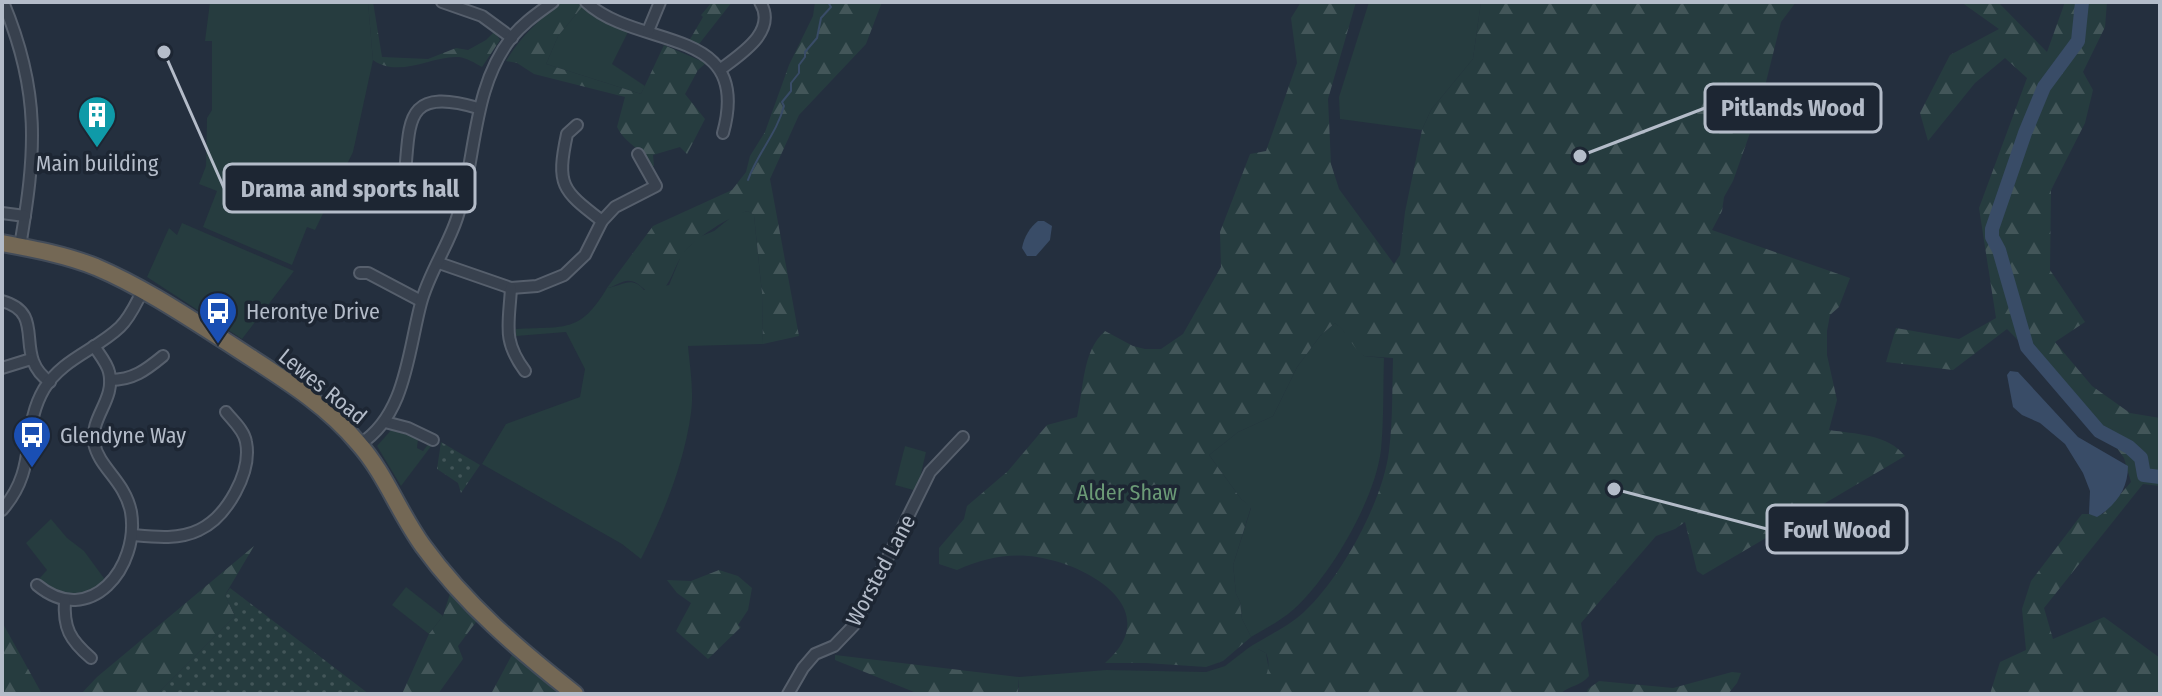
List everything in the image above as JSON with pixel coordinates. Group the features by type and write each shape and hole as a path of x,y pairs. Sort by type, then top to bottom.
{"highway":[{"name":"Lewes Road","path":"2,243 69,257 97,267 143,290 300,390 360,444 423,545 451,582 512,642 575,694"}],"street":[{"path":"3,2 22,56 33,114 31,173 20,246"},
{"path":"442,2 482,16 512,38"},
{"path":"360,444 373,436 385,422 409,362 421,301 457,217 472,159 478,108 492,69 512,38 531,18 553,2"},
{"path":"586,2 615,19 694,48 721,69 728,91 729,111 723,133"},
{"path":"648,31 660,2"},
{"path":"721,69 748,49 758,37 765,19 760,2"},
{"path":"403,190 410,124 416,111 431,101 450,100 478,108"},
{"path":"577,125 567,134 561,172 569,196 602,221"},
{"path":"439,263 511,288 537,286 564,275 585,255 602,221 615,207 656,186 638,154"},
{"path":"2,213 25,216"},
{"path":"360,273 368,273 421,301"},
{"path":"511,288 508,340 525,371"},
{"path":"2,510 18,488 25,471 34,417 50,382 68,362 126,321 143,290"},
{"path":"2,301 12,304 27,320 31,359 36,370 50,382"},
{"path":"37,585 65,600 92,596 113,581 123,566 132,535 128,498 94,443 96,422 107,402 110,380 106,364 94,346"},
{"path":"110,380 131,378 163,356"},
{"path":"2,368 31,359"},
{"path":"132,535 180,536 200,530 222,510 239,482 247,459 243,433 226,412"},
{"path":"385,422 408,428 428,441"},
{"name":"Worsted Lane","path":"788,694 815,654 834,646 855,624 930,472 963,437"},
{"path":"65,600 68,635 89,652"}],"green space":[{"path":"210,2 368,2 373,60 353,152 315,230 307,227 292,265 203,227 217,191 199,184 206,166 207,118 212,110 212,41 205,41"},
{"path":"368,2 373,2 382,57 428,59 456,48 468,50 495,31 500,40 482,67 459,57 405,67 383,65 373,60"},
{"path":"562,2 577,2 582,7 558,36 546,64 641,94 664,45 706,63 698,70 685,94 705,119 687,154 680,147 653,155 654,166 646,167 640,153 617,127 625,97 534,74 517,63 506,61 531,29"},
{"path":"712,2 732,2 699,44 689,41 703,17 701,15"},
{"path":"815,2 882,2 866,44 799,115 770,179 799,336 763,344 762,293 754,215 748,211 702,236 687,249 665,288 655,297 631,281 607,288 653,226 732,190 746,172 750,156 765,132 789,65 813,16"},
{"name":"Alder Shaw","path":"1301,2 1356,2 1328,99 1331,164 1339,189 1394,264 1400,255 1405,212 1422,130 1431,110 1473,59 1481,2 1796,2 1781,22 1761,102 1733,181 1724,197 1722,211 1712,230 1850,278 1839,307 1830,315 1827,331 1827,355 1837,400 1829,430 1880,439 1905,456 1703,575 1697,571 1685,522 1656,536 1581,623 1589,676 1560,694 1260,694 1268,659 1266,653 1258,649 1247,649 1298,617 1332,580 1358,538 1385,471 1391,428 1393,358 1364,356 1335,323 1320,336 1297,367 1273,416 1238,432 1209,455 1241,499 1251,507 1233,565 1242,619 1251,637 1223,661 1206,667 1105,663 1122,642 1127,623 1123,606 1110,590 1093,577 1049,559 1028,556 991,558 957,570 939,564 939,548 964,519 967,506 1008,471 1047,425 1077,417 1088,359 1097,339 1105,331 1145,349 1161,349 1183,334 1221,267 1220,232 1250,154 1266,151 1297,63 1291,18"},
{"path":"1369,2 1481,2 1473,59 1431,110 1422,130 1340,119 1339,97"},
{"path":"1961,2 1998,2 2047,52 2065,2 2107,2 2105,27 2083,72 2093,90 2085,123 2051,190 2050,270 2085,322 2055,342 2092,386 2130,413 2160,418 2160,486 2143,484 2044,608 2053,639 2104,617 2160,658 2159,694 1990,694 2000,662 2026,650 2022,609 2031,581 2082,514 2103,514 2131,482 2124,458 2100,424 2007,329 1953,370 1886,362 1896,328 1959,339 1996,318 1979,208 2027,78 2005,58 1975,83 1928,141 1920,113 1950,55 1999,29"},
{"path":"582,7 628,32 612,64 645,86 641,94 546,64 558,36"},
{"path":"748,211 754,215 762,293 763,344 688,346 692,397 688,432 672,488 641,559 622,544 482,464 506,424 580,397 585,369 566,332 516,336 516,329 569,325 588,313 607,288 631,282 644,290 669,285 682,253 699,237 714,231 735,214"},
{"path":"182,223 294,271 242,339 147,277 169,228 177,235"},
{"path":"1335,323 1364,356 1384,358 1382,439 1377,470 1349,536 1322,578 1293,610 1251,637 1242,619 1233,565 1251,508 1209,455 1238,432 1273,416 1297,367 1320,336"},
{"path":"393,428 418,439 417,448 423,451 429,443 432,445 401,486 377,446"},
{"path":"441,442 480,465 461,493 458,483 437,469"},
{"path":"905,446 926,452 917,491 895,485"},
{"path":"51,519 67,538 84,551 106,581 81,593 72,593 55,589 39,579 47,570 26,543"},
{"path":"254,546 225,595 235,616 157,694 81,694 97,677"},
{"path":"719,570 738,576 752,588 748,610 738,625 741,627 708,659 676,631 691,603 677,593 667,580 691,581"},
{"path":"406,587 443,616 429,634 392,605"},
{"path":"452,587 479,618 458,646 463,659 438,694 402,694 429,634 443,616"},
{"path":"230,588 369,694 157,694 235,616 225,595"},
{"path":"2,622 42,694 2,694"},
{"path":"1247,649 1266,653 1269,670 1260,694 1019,694 1019,677 1106,670 1206,672 1225,666"},
{"path":"513,653 562,694 491,694"},
{"path":"835,655 1019,677 1018,694 919,694 835,660"},
{"path":"1732,672 1741,673 1728,694 1586,694 1599,681 1673,688"}],"water":[{"path":"1038,221 1052,226 1050,240 1036,256 1027,256 1023,244"},
{"path":"2010,371 2018,372 2078,437 2128,466 2120,496 2097,517 2089,514 2090,491 2065,444 2040,423 2013,407 2007,375"}],"waterway":[{"path":"748,180 777,125 784,106 782,102 791,91 791,83 799,73 805,52 817,38 821,18 831,7 828,2"},
{"path":"2082,2 2078,41 2044,87 2025,133 1992,229 1992,237 1999,250 2027,347 2099,431 2129,447 2141,458 2144,475 2160,477"}],"place":[{"name":"Drama and sports hall","path":"164,52"},
{"name":"Main building","path":"97,149"},
{"name":"Pitlands Wood","path":"1580,156"},
{"name":"Herontye Drive","path":"218,345"},
{"name":"Glendyne Way","path":"32,469"},
{"name":"Fowl Wood","path":"1614,489"}]}
